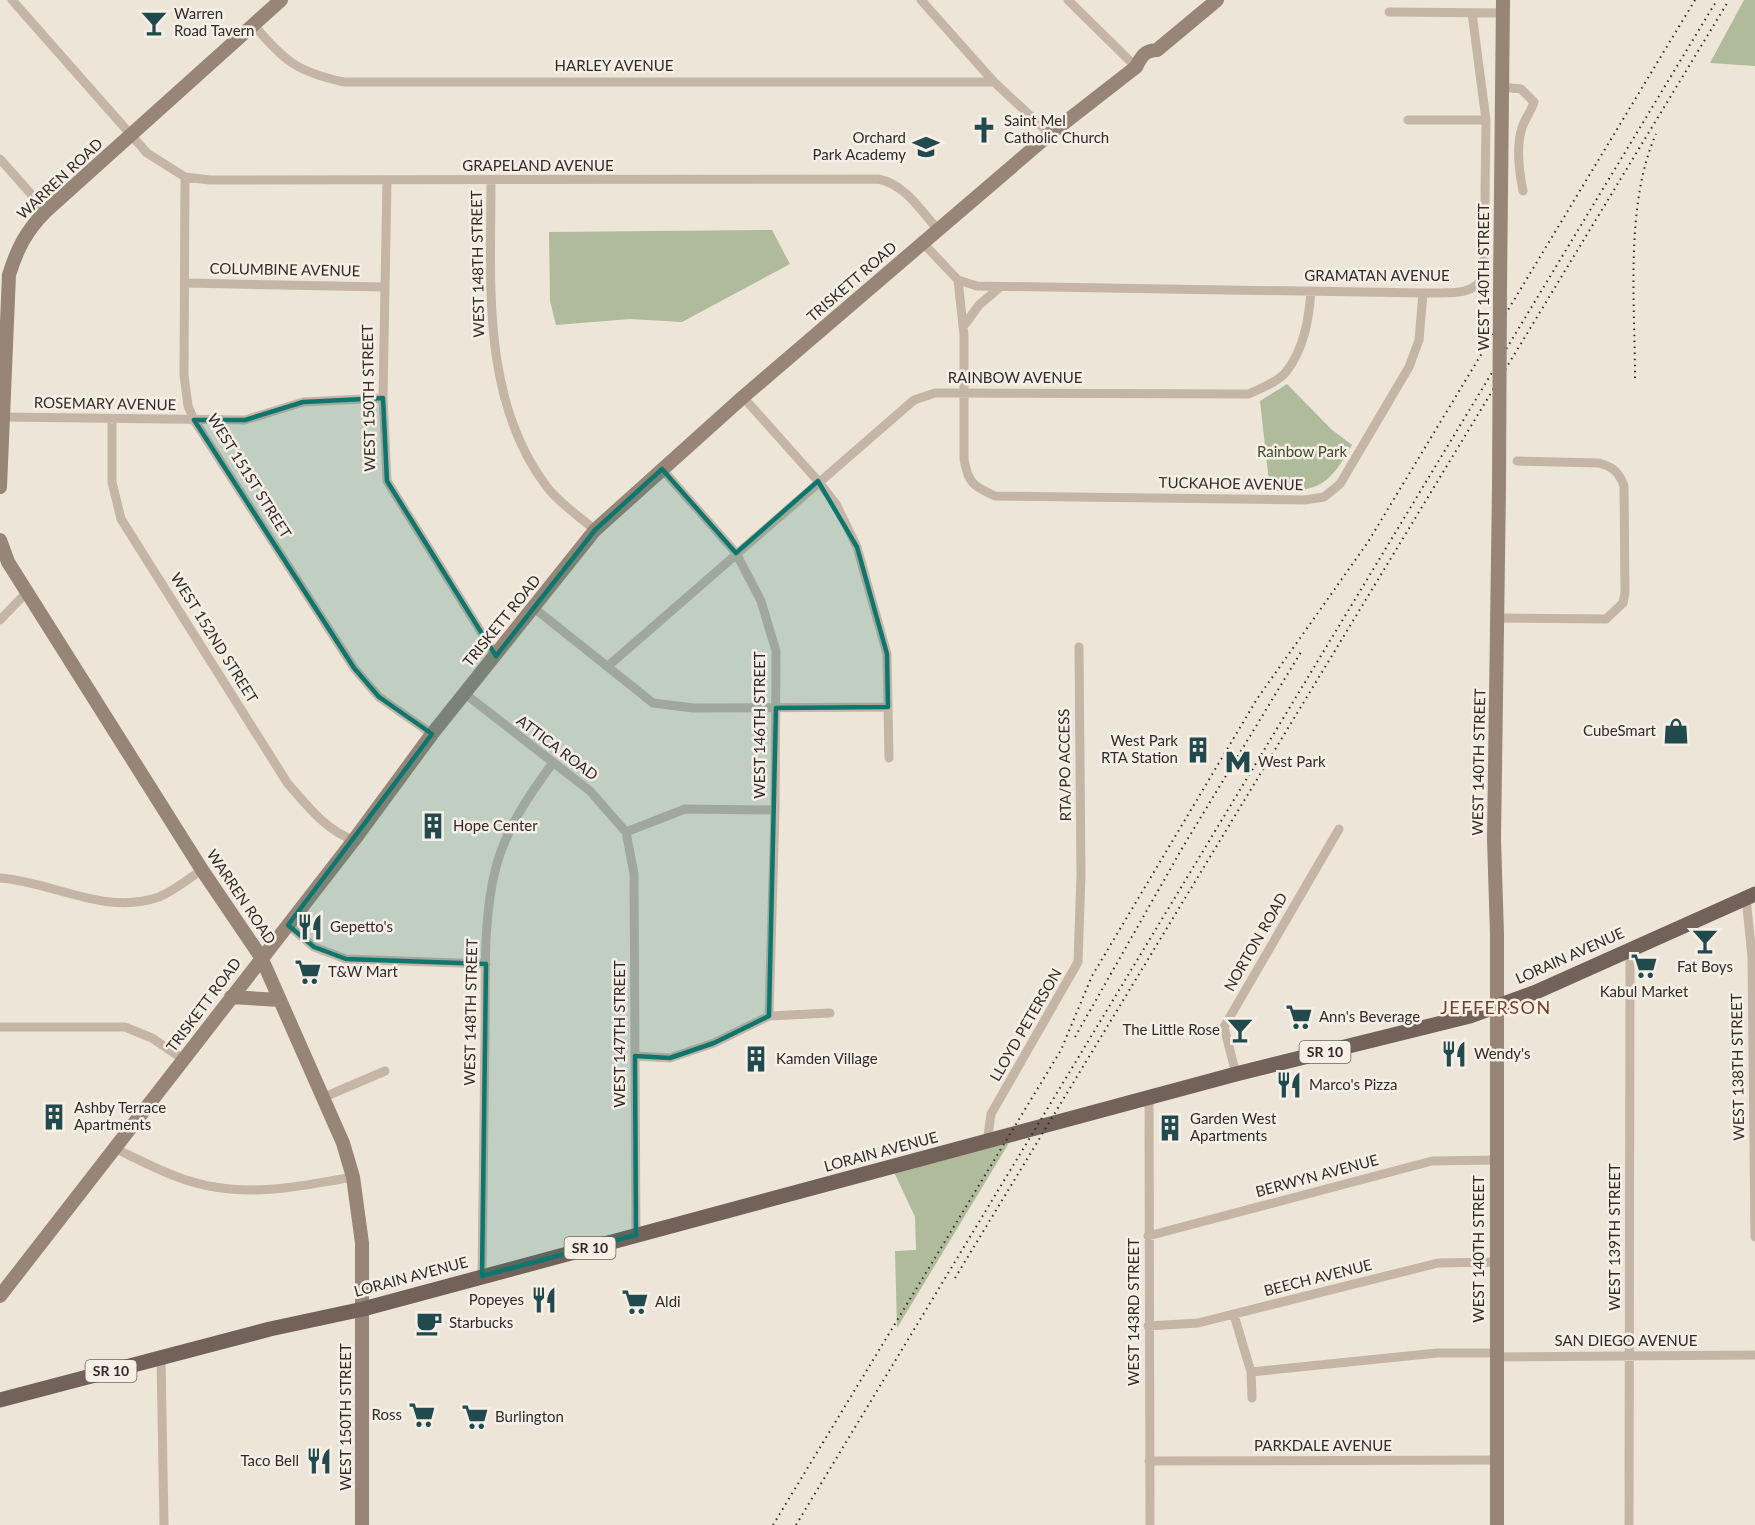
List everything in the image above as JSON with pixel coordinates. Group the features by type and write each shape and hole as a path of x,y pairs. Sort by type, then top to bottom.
{"main road":[{"name":"WARREN ROAD","path":"0,487 4,417 4,301 17,247 33,224 46,211 280,0"},
{"name":"TRISKETT ROAD","path":"0,1296 354,840 432,734 595,530 743,397 1050,134 1136,67 1141,57 1149,50 1157,50 1217,0"},
{"name":"WEST 140TH STREET","path":"1497,1525 1494,839 1503,6"},
{"name":"WARREN ROAD","path":"0,540 8,562 202,870 261,957 343,1143 353,1178 362,1244 363,1309"},
{"name":"LORAIN AVENUE","path":"0,1400 363,1309 987,1143 1236,1074 1496,1007 1750,896"},
{"path":"231,997 280,1000"},
{"name":"WEST 150TH STREET","path":"362,1525 363,1309"}],"street":[{"name":"GRAPELAND AVENUE","path":"12,0 132,135 162,165 185,177 210,180 491,181 878,179 890,182 903,190 939,231"},
{"path":"921,0 994,82 1050,134"},
{"path":"1068,0 1136,67"},
{"path":"1389,12 1472,13 1503,6"},
{"name":"GRAMATAN AVENUE","path":"958,280 977,286 999,288 1423,293 1470,291 1479,285 1484,276 1486,120 1472,13"},
{"name":"HARLEY AVENUE","path":"253,24 275,50 294,64 312,75 344,82 994,82"},
{"path":"1502,87 1521,89 1534,102 1520,131 1520,175 1524,191"},
{"path":"1408,120 1486,120"},
{"path":"0,159 46,211"},
{"name":"WEST 151ST STREET","path":"185,177 184,375 188,406 354,668 379,698 432,734"},
{"name":"WEST 150TH STREET","path":"387,180 383,398 387,481 496,656"},
{"name":"WEST 148TH STREET","path":"491,181 492,335 501,387 522,446 548,489 595,530"},
{"path":"923,243 958,280 963,327 964,392"},
{"name":"COLUMBINE AVENUE","path":"185,283 386,287"},
{"path":"963,327 979,305 999,288"},
{"name":"RAINBOW AVENUE","path":"608,666 914,400 936,393 964,392 1249,394 1285,373 1302,342 1309,318 1311,291"},
{"name":"TUCKAHOE AVENUE","path":"964,392 963,459 967,474 975,487 995,496 1318,499 1340,484 1348,474 1409,367 1419,340 1423,293"},
{"path":"743,397 819,481 836,504 857,547 888,654 889,758"},
{"name":"ROSEMARY AVENUE","path":"4,417 245,420 303,402 383,398"},
{"name":"WEST 152ND STREET","path":"112,419 112,482 121,519 288,784 314,813 343,836 354,840"},
{"path":"1498,618 1606,619 1623,603 1625,593 1624,486 1620,474 1611,466 1599,464 1517,461"},
{"name":"WEST 146TH STREET","path":"662,469 736,553 753,582 771,628 776,651 775,810 769,1016"},
{"path":"0,620 27,592"},
{"path":"534,608 654,703 693,708 888,707"},
{"name":"RTA/PO ACCESS","path":"1079,647 1081,883"},
{"name":"ATTICA ROAD","path":"464,693 552,764 590,791 626,832"},
{"name":"WEST 148TH STREET","path":"482,1276 486,964 490,899 496,866 528,797 552,764"},
{"path":"626,832 685,809 775,810"},
{"name":"NORTON ROAD","path":"1236,1074 1224,1027 1339,829"},
{"name":"WEST 147TH STREET","path":"626,832 634,874 636,1235"},
{"path":"0,878 22,879 86,899 140,902 162,896 202,870"},
{"name":"LLOYD PETERSON","path":"987,1143 991,1114 1078,962 1081,883"},
{"path":"1750,896 1755,910"},
{"name":"WEST 138TH STREET","path":"1750,896 1755,1237"},
{"path":"288,925 314,947 346,959 486,964"},
{"name":"WEST 139TH STREET","path":"1629,1525 1630,949"},
{"path":"635,1056 670,1058 714,1043 769,1016 830,1013"},
{"path":"0,1027 125,1028 152,1038 183,1059"},
{"path":"322,1098 385,1071"},
{"name":"WEST 143RD STREET","path":"1149,1099 1150,1525"},
{"path":"116,1149 168,1173 216,1188 265,1189 353,1178"},
{"name":"BERWYN AVENUE","path":"1148,1236 1432,1161 1495,1160"},
{"name":"BEECH AVENUE","path":"1148,1326 1198,1323 1438,1263 1496,1262"},
{"path":"1234,1315 1251,1372 1251,1398"},
{"name":"SAN DIEGO AVENUE","path":"1251,1372 1437,1353 1755,1355"},
{"path":"161,1358 164,1525"},
{"name":"PARKDALE AVENUE","path":"1149,1461 1497,1460"}],"highlighted area":[{"path":"383,398 387,481 496,656 595,530 662,469 736,553 818,481 857,547 887,654 888,707 776,708 769,1016 714,1043 670,1058 635,1056 636,1235 482,1276 486,964 346,959 314,947 288,925 432,734 379,697 354,668 194,420 245,420 303,402"}],"green space":[{"path":"1744,0 1755,0 1755,66 1710,63"},
{"path":"772,230 790,264 682,322 630,319 556,325 550,301 549,232"},
{"name":"Rainbow Park","path":"1287,384 1331,429 1352,445 1336,470 1320,484 1300,490 1270,491 1260,401"},
{"path":"1009,1143 897,1328 895,1251 916,1250 915,1217 894,1172"}],"railway":[{"path":"773,1525 1061,1050 1092,976 1257,699 1368,542 1695,0"},
{"path":"796,1525 1717,0"},
{"path":"955,1278 1729,0"},
{"path":"1635,378 1633,286 1636,222 1646,161 1656,134"},
{"path":"1075,1037 1184,845 1301,652"}],"place":[{"name":"Warren Road Tavern","path":"154,23"},
{"name":"Saint Mel Catholic Church","path":"984,130"},
{"name":"Orchard Park Academy","path":"926,147"},
{"name":"CubeSmart","path":"1676,731"},
{"name":"West Park RTA Station","path":"1198,750"},
{"name":"West Park","path":"1238,762"},
{"name":"Hope Center","path":"433,826"},
{"name":"Gepetto's","path":"310,927"},
{"name":"Fat Boys","path":"1705,941"},
{"name":"Kabul Market","path":"1644,966"},
{"name":"T&W Mart","path":"308,972"},
{"name":"Ann's Beverage","path":"1299,1017"},
{"name":"The Little Rose","path":"1240,1030"},
{"name":"Wendy's","path":"1454,1054"},
{"name":"Kamden Village","path":"756,1059"},
{"name":"Marco's Pizza","path":"1289,1085"},
{"name":"Ashby Terrace Apartments","path":"54,1117"},
{"name":"Garden West Apartments","path":"1170,1128"},
{"name":"Popeyes","path":"544,1300"},
{"name":"Aldi","path":"635,1302"},
{"name":"Starbucks","path":"429,1323"},
{"name":"Ross","path":"422,1415"},
{"name":"Burlington","path":"475,1417"},
{"name":"Taco Bell","path":"319,1461"}],"district":[{"name":"JEFFERSON","path":"1496,1008"}]}
